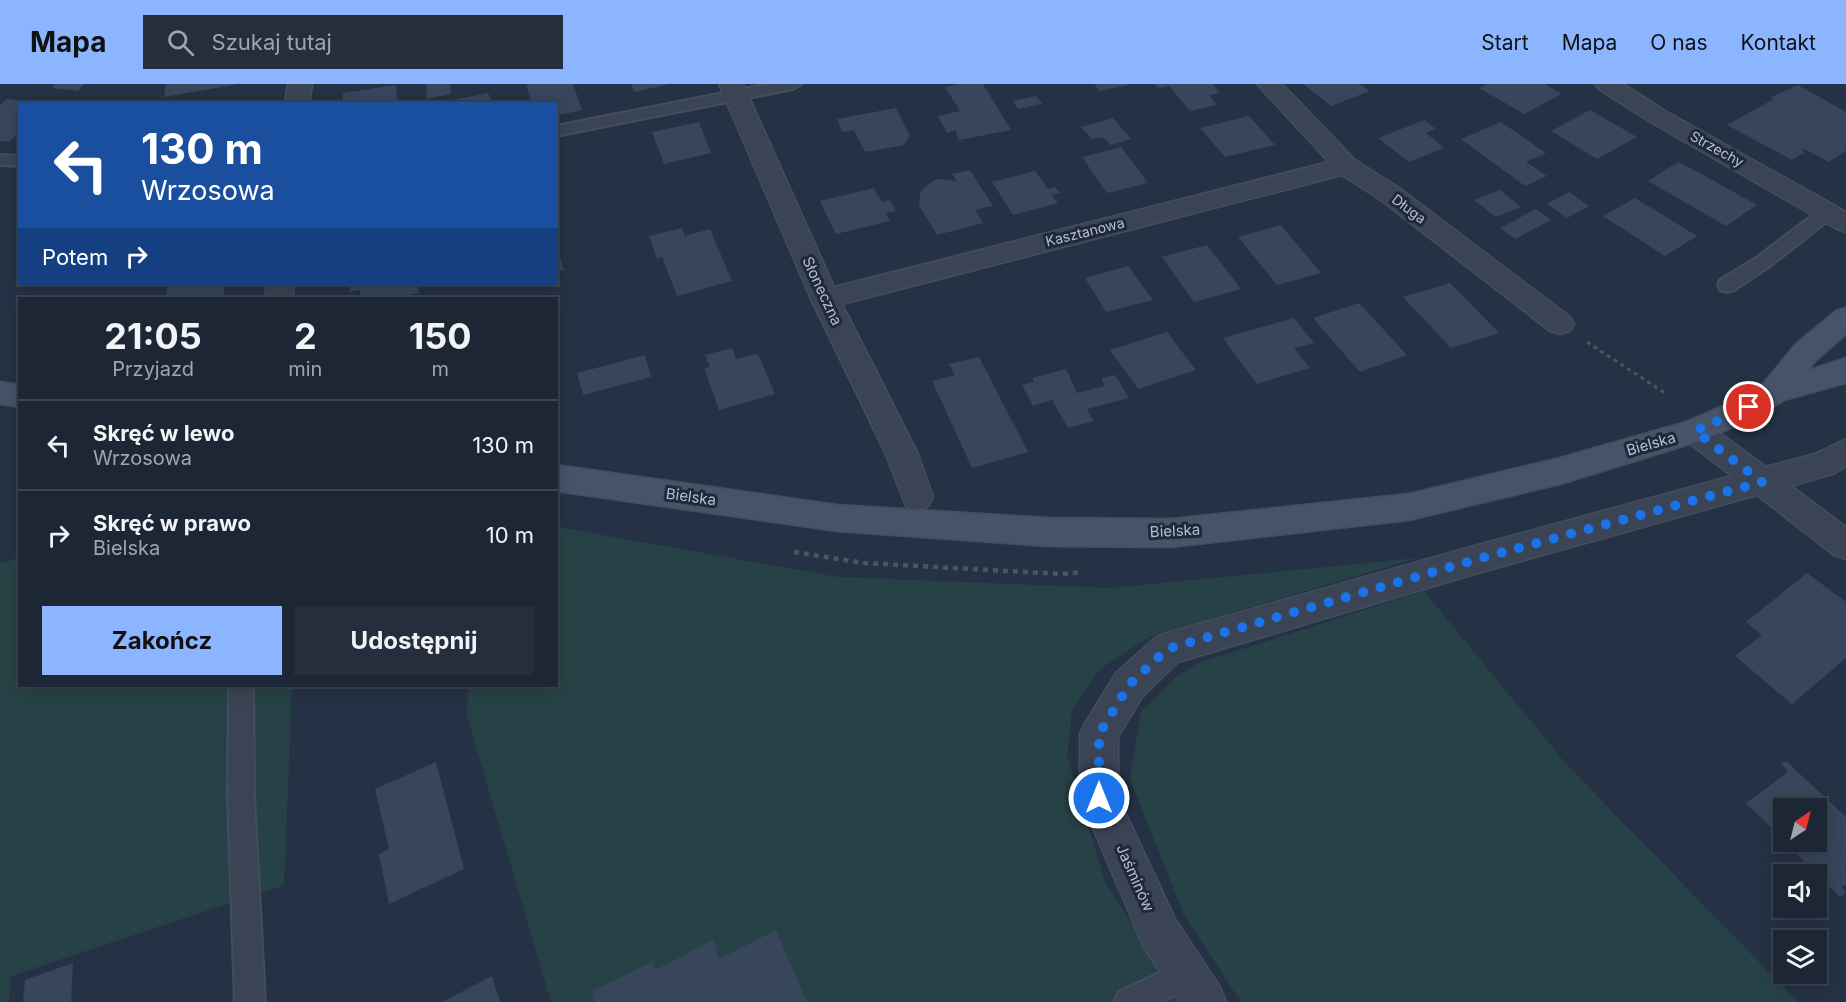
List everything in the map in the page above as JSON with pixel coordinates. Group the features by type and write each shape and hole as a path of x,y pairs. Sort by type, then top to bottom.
{"main road":[{"name":"Bielska","path":"1775,391 1806,352 1846,318"},
{"name":"Bielska","path":"558,478 837,518 1037,531 1171,533 1409,507 1560,471 1695,431 1749,407 1775,391 1835,375 1846,369"},
{"path":"0,393 18,396"}],"street":[{"path":"297,102 300,84"},
{"name":"Długa","path":"1269,84 1346,166 1390,194 1560,324"},
{"name":"Strzechy","path":"1607,84 1657,116 1840,211"},
{"name":"Słoneczna","path":"733,90 825,299 901,452 917,497"},
{"name":"Kasztanowa","path":"825,299 1346,166"},
{"path":"1695,431 1846,545"},
{"name":"Jaśminów","path":"1196,988 1160,934 1099,798 1099,734 1129,685 1167,649 1478,559 1824,464 1846,451"}],"lane":[{"path":"558,131 733,90 794,84"},
{"path":"0,159 18,160"},
{"path":"1727,285 1840,211"},
{"path":"241,687 241,796 249,1002"},
{"path":"1129,1002 1196,988"}],"path":[{"path":"1560,324 1665,393"}],"green space":[{"path":"558,527 838,577 1110,588 1418,558 1149,637 1100,669 1072,710 1067,756 1105,881 1182,1002 551,1002 467,716 468,687 558,687"},
{"path":"18,558 18,687 292,687 284,885 11,976 9,1002 0,1002 0,563"},
{"path":"1424,591 1566,764 1773,976 1773,984 1780,984 1798,1002 1241,1002 1184,915 1130,779 1141,712 1177,676 1198,663"}],"building":[{"path":"55,84 84,84 78,91 52,88"},
{"path":"166,84 234,84 234,85 164,97"},
{"path":"426,84 450,84 451,94 427,99"},
{"path":"573,84 582,110 558,116 558,102 531,102 526,85"},
{"path":"631,84 666,84 666,85 634,92"},
{"path":"958,84 983,84 1011,130 959,140 955,130 947,133 938,116 960,111 945,87"},
{"path":"1094,84 1128,84 1128,85 1100,91"},
{"path":"1155,84 1213,84 1220,93 1209,95 1217,105 1190,111 1169,86 1158,88"},
{"path":"1303,84 1360,84 1370,91 1331,106"},
{"path":"1487,84 1545,84 1562,94 1524,114 1479,88"},
{"path":"396,85 397,102 343,102 343,93"},
{"path":"1798,85 1846,112 1846,151 1829,162 1804,149 1801,150 1805,152 1792,160 1727,125 1774,99 1771,97"},
{"path":"488,93 492,102 447,102"},
{"path":"1036,96 1042,104 1018,109 1013,101"},
{"path":"7,99 34,102 18,102 18,134 9,142 0,141 0,105"},
{"path":"896,108 910,136 904,145 865,152 854,130 843,132 837,119"},
{"path":"1590,110 1637,137 1597,159 1551,131"},
{"path":"1249,116 1275,145 1225,157 1200,128"},
{"path":"1113,118 1131,139 1111,145 1103,137 1092,139 1081,127"},
{"path":"1424,120 1436,129 1426,133 1444,148 1409,162 1378,138"},
{"path":"699,122 711,153 664,164 652,132"},
{"path":"1501,122 1546,153 1526,162 1547,176 1525,186 1461,139"},
{"path":"1121,147 1148,183 1107,193 1082,157"},
{"path":"1678,162 1757,205 1726,226 1648,181"},
{"path":"970,170 993,206 975,210 983,223 937,235 919,205 920,193 936,179 957,181 952,174"},
{"path":"1035,171 1048,189 1055,187 1060,193 1052,195 1058,203 1013,215 992,182"},
{"path":"874,188 882,202 890,200 896,211 886,213 890,221 836,234 820,201"},
{"path":"1500,190 1521,207 1496,217 1474,200"},
{"path":"1569,192 1589,206 1567,218 1547,204"},
{"path":"1635,198 1697,236 1665,256 1603,216"},
{"path":"1536,209 1551,220 1515,239 1500,228"},
{"path":"1281,225 1321,273 1277,285 1238,237"},
{"path":"682,228 685,236 710,229 732,281 677,296 662,257 657,259 649,236"},
{"path":"1207,245 1241,289 1194,302 1162,257"},
{"path":"558,250 564,270 558,272"},
{"path":"1128,266 1153,300 1106,312 1085,278"},
{"path":"1450,283 1499,333 1451,348 1403,297"},
{"path":"168,285 225,285 223,297 166,297"},
{"path":"350,285 418,285 419,293 399,297 360,297 360,290 350,292"},
{"path":"1359,303 1407,355 1360,372 1313,318"},
{"path":"1294,318 1314,343 1294,348 1310,368 1257,384 1223,338"},
{"path":"1167,332 1196,370 1138,389 1110,350"},
{"path":"732,348 736,359 758,354 775,394 719,410 704,368 710,367 705,355"},
{"path":"645,355 651,377 583,395 577,373"},
{"path":"979,357 1028,452 972,468 932,381 955,375 949,364"},
{"path":"1066,369 1077,393 1105,386 1101,378 1115,375 1129,398 1087,409 1094,421 1068,428 1052,400 1033,406 1022,385 1034,382 1032,378"},
{"path":"1807,573 1846,602 1846,658 1792,704 1735,656 1762,635 1746,622"},
{"path":"1786,761 1826,798 1773,798 1773,829 1746,803 1788,772 1781,764"},
{"path":"436,762 464,869 389,904 379,854 389,849 375,789"},
{"path":"1827,799 1846,817 1846,884 1841,887 1846,893 1840,897 1827,884 1827,864 1807,864 1795,852 1827,852"},
{"path":"776,930 807,1002 595,1002 592,991 653,961 655,970 713,940 719,959"},
{"path":"73,963 71,1002 23,1002 25,980"},
{"path":"492,976 500,1002 442,1002"}],"route":[{"path":"1099,798 1099,734 1129,685 1167,649 1478,559 1762,482 1695,431 1749,407"}]}
